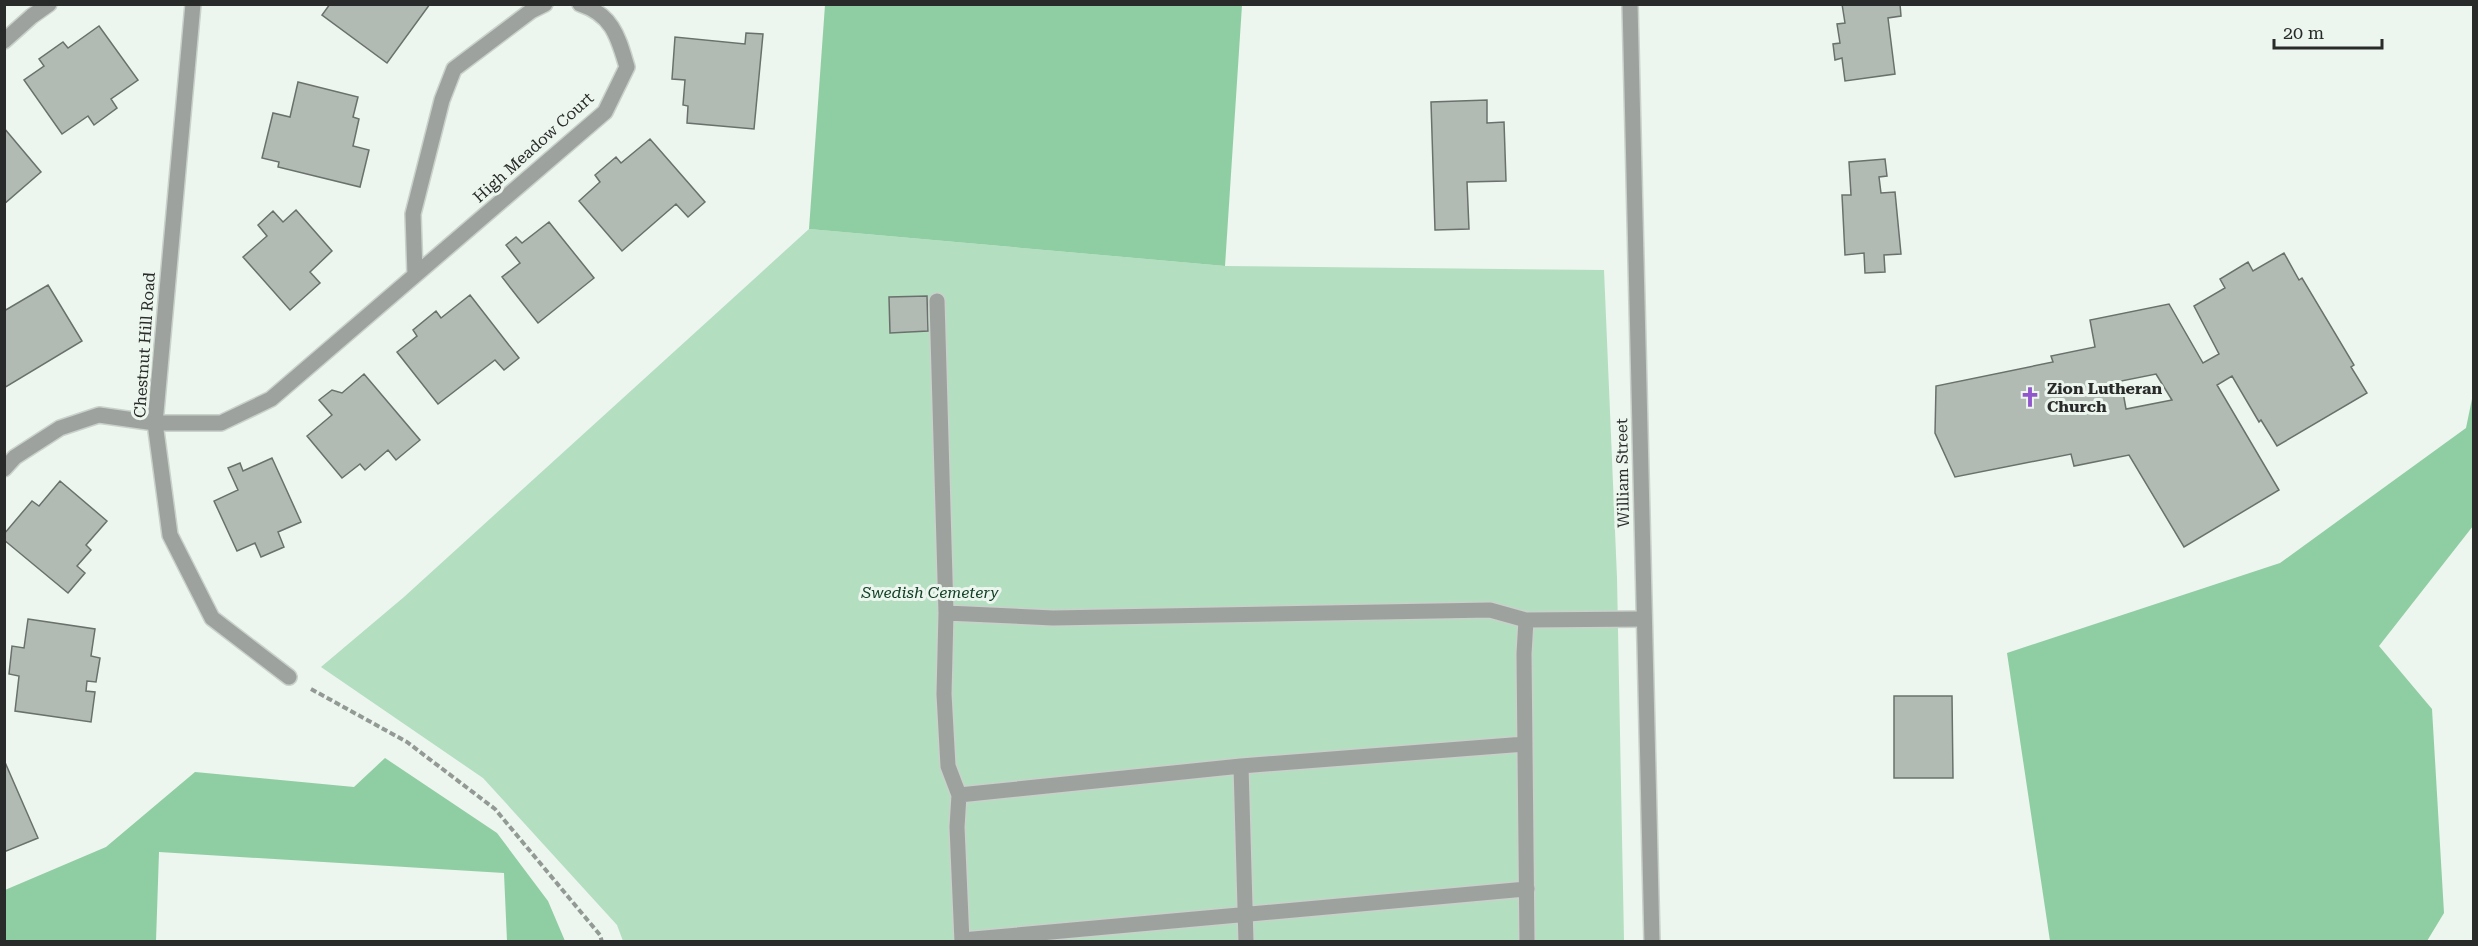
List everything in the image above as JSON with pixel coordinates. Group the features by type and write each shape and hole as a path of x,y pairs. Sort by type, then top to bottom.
{"street":[{"path":"4,41 49,4"},
{"name":"Chestnut Hill Road","path":"193,4 155,423 170,535 212,618 289,677"},
{"path":"415,275 413,214 442,100 454,69 531,11 545,4"},
{"name":"High Meadow Court","path":"4,469 15,457 60,428 99,415 155,423 221,423 272,399 605,112 627,67 615,28 590,8 580,4"},
{"name":"William Street","path":"1630,4 1652,942"},
{"path":"937,301 946,613 944,693 948,766 959,795 957,827 962,941 1527,888"},
{"path":"946,613 1053,618 1490,610 1526,620 1644,619"},
{"path":"1526,620 1524,654 1527,942"},
{"path":"959,795 1241,766 1525,744"},
{"path":"1241,766 1246,942"}],"path":[{"path":"289,677 407,742 495,809 602,942"}],"green space":[{"path":"825,5 1242,5 1225,266 809,229"},
{"name":"Swedish Cemetery","path":"809,229 1225,266 1604,270 1617,578 1624,941 623,941 617,925 483,778 321,667 404,597"},
{"path":"2473,394 2473,526 2379,646 2432,709 2444,913 2427,941 2050,941 2007,653 2280,563 2466,428"},
{"path":"385,758 497,833 548,901 565,941 507,941 504,873 159,852 156,941 5,941 5,890 106,847 195,772 354,787"}],"building":[{"path":"330,4 430,4 387,63 322,15"},
{"path":"1842,4 1900,4 1901,16 1888,18 1895,74 1845,81 1842,58 1835,60 1833,44 1840,43 1837,24 1845,23"},
{"path":"99,26 138,80 111,99 117,108 94,125 88,116 62,134 24,80 44,66 39,59 63,42 68,48"},
{"path":"746,33 763,34 754,129 687,123 688,106 683,105 685,80 672,79 675,37 745,44"},
{"path":"298,82 358,97 353,117 359,119 353,146 369,150 360,187 278,167 279,162 262,158 273,113 290,117"},
{"path":"1487,100 1487,123 1504,122 1506,181 1467,182 1469,229 1435,230 1431,102"},
{"path":"4,128 41,172 4,204"},
{"path":"650,139 705,202 688,217 676,204 622,251 579,201 600,182 595,175 616,157 621,163"},
{"path":"1885,159 1887,176 1879,177 1881,193 1895,192 1901,254 1884,255 1885,272 1865,273 1864,253 1845,255 1842,195 1851,195 1849,162"},
{"path":"296,210 332,251 310,272 320,283 290,310 243,257 267,236 258,225 273,211 283,222"},
{"path":"549,222 594,278 538,323 502,277 520,263 506,245 516,237 522,243"},
{"name":"Zion Lutheran Church","path":"2284,253 2299,280 2302,278 2354,365 2351,367 2367,393 2277,446 2261,420 2259,422 2232,376 2217,385 2279,490 2184,547 2129,455 2074,466 2071,454 1955,477 1935,433 1936,386 2053,362 2051,356 2095,347 2090,320 2169,304 2203,363 2219,354 2194,306 2225,288 2220,279 2248,262 2253,271","holes":["2156,374 2172,400 2126,409 2121,381"]},
{"path":"48,285 82,341 4,388 4,311"},
{"path":"470,295 519,358 504,370 495,360 438,404 397,352 417,336 413,330 436,311 441,318"},
{"path":"927,296 928,331 890,333 889,297"},
{"path":"364,374 420,440 396,460 388,450 365,470 360,464 342,478 307,436 332,415 319,400 332,390 342,393"},
{"path":"272,458 301,522 278,532 284,547 261,557 255,543 237,551 214,501 238,490 228,468 240,463 243,471"},
{"path":"60,481 107,521 86,545 91,550 77,566 85,573 68,593 4,540 4,534 32,501 39,506"},
{"path":"28,619 95,629 91,656 100,658 96,682 87,681 86,691 95,692 91,722 15,711 19,676 9,674 12,646 24,648"},
{"path":"1894,696 1952,696 1953,778 1894,778"},
{"path":"4,760 38,838 4,852"}],"place":[{"name":"Zion Lutheran Church","path":"2030,397"}]}
